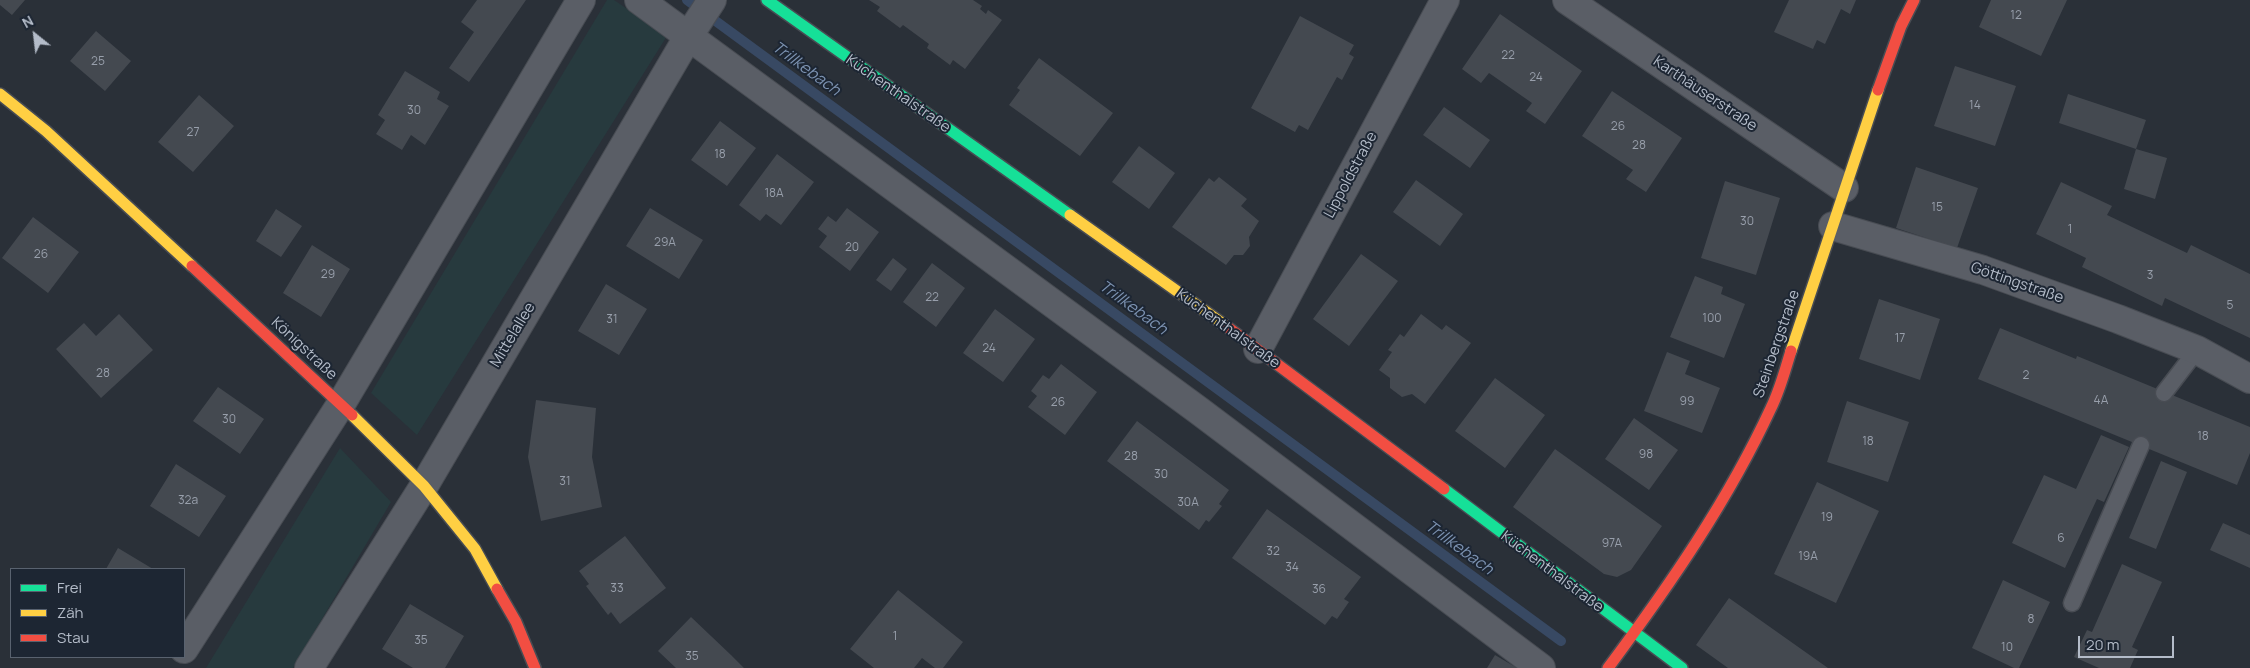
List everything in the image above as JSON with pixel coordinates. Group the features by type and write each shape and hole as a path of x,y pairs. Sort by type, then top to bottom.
{"street":[{"path":"185,647 341,404 581,0"},
{"path":"639,0 1198,410 1541,668"},
{"name":"Mittelallee","path":"309,668 424,486 688,37 712,0"},
{"name":"Küchenthalstraße","path":"767,0 1258,349 1633,634 1682,668"},
{"name":"Lippoldstraße","path":"1258,349 1445,0"},
{"name":"Karthäuserstraße","path":"1567,0 1844,188"},
{"name":"Steinbergstraße","path":"1608,668 1661,597 1718,509 1772,407 1844,188 1901,26 1914,0"},
{"name":"Königstraße","path":"0,94 46,131 341,404 424,486 475,549 516,622 535,668"},
{"name":"Göttingstraße","path":"1833,226 1983,270 2197,350 2250,379"}],"lane":[{"path":"2164,393 2197,350"},
{"path":"2072,603 2141,445"}],"green space":[{"path":"607,0 614,0 667,36 417,435 371,393"},
{"path":"340,448 391,502 293,668 206,668"}],"building":[{"path":"0,0 25,0 12,15 0,5"},
{"path":"477,0 526,0 469,82 449,68 474,32 461,22"},
{"path":"869,0 973,0 982,6 980,9 986,14 988,10 1002,20 965,69 953,60 950,65 927,48 929,44 903,25 900,28 877,11 880,7"},
{"path":"1789,0 1856,0 1850,14 1841,9 1825,44 1817,40 1813,49 1774,32"},
{"path":"1991,0 2067,0 2041,56 1979,27"},
{"path":"1500,14 1582,71 1545,124 1526,111 1532,103 1489,73 1481,83 1462,69"},
{"path":"1300,16 1354,45 1349,54 1354,57 1342,80 1337,77 1308,130 1299,125 1295,132 1251,108"},
{"path":"96,31 131,61 105,91 70,61"},
{"path":"1039,58 1113,113 1080,156 1009,105 1020,90 1017,88"},
{"path":"1955,66 2016,86 1995,146 1934,126"},
{"path":"405,71 440,92 437,99 449,106 425,145 411,135 402,150 376,134 385,120 378,115"},
{"path":"1612,91 1682,138 1646,192 1626,179 1633,170 1582,136"},
{"path":"2068,94 2146,120 2136,149 2059,123"},
{"path":"199,95 234,126 193,172 158,142"},
{"path":"1444,107 1490,140 1470,168 1423,135"},
{"path":"720,121 756,148 727,186 691,160"},
{"path":"1139,146 1175,173 1149,209 1112,182"},
{"path":"2136,149 2167,158 2155,199 2124,189"},
{"path":"777,154 814,182 781,225 766,214 760,221 739,205"},
{"path":"1916,167 1978,188 1957,248 1896,228"},
{"path":"1219,177 1247,199 1241,206 1259,221 1249,237 1250,246 1243,255 1234,255 1226,265 1172,227 1209,178 1214,182"},
{"path":"1416,180 1463,214 1440,246 1393,212"},
{"path":"1725,181 1780,198 1756,275 1701,258"},
{"path":"2061,182 2112,206 2107,215 2187,253 2191,245 2250,274 2250,338 2165,298 2162,306 2082,267 2086,258 2036,234"},
{"path":"650,208 703,240 679,279 626,246"},
{"path":"847,208 879,232 850,271 819,247 827,236 818,229 828,216 836,222"},
{"path":"276,209 302,226 281,257 256,241"},
{"path":"33,217 79,252 48,293 2,258"},
{"path":"312,245 350,269 321,317 283,293"},
{"path":"1361,254 1398,281 1349,346 1313,319"},
{"path":"893,258 907,269 891,291 876,280"},
{"path":"932,263 965,288 936,327 903,302"},
{"path":"1695,276 1723,287 1721,294 1745,304 1724,358 1670,337"},
{"path":"606,284 647,309 619,355 578,331"},
{"path":"1879,299 1940,319 1920,380 1859,359"},
{"path":"995,309 1035,339 1003,382 963,353"},
{"path":"119,314 153,350 101,398 56,349 84,323 96,336"},
{"path":"1421,314 1442,330 1446,325 1471,343 1425,404 1412,394 1402,397 1390,388 1390,378 1379,370 1392,352 1388,350 1400,334 1404,337"},
{"path":"2000,328 2076,359 2077,356 2250,427 2250,453 2237,485 1978,379"},
{"path":"1667,352 1690,361 1685,374 1720,388 1702,433 1644,411"},
{"path":"1061,364 1097,392 1065,435 1028,407 1037,396 1031,391 1043,375 1049,379"},
{"path":"1495,378 1545,415 1505,468 1455,431"},
{"path":"218,387 264,419 240,454 193,421"},
{"path":"536,400 596,408 592,457 602,507 541,521 528,457"},
{"path":"1847,401 1909,422 1888,482 1827,462"},
{"path":"1634,418 1678,450 1649,490 1605,459"},
{"path":"1137,421 1229,490 1219,504 1222,506 1209,522 1206,520 1199,530 1107,461"},
{"path":"2101,435 2129,447 2104,502 2097,499 2065,568 2012,543 2044,475 2076,489"},
{"path":"1555,449 1662,526 1631,570 1617,577 1604,574 1513,507"},
{"path":"2161,461 2187,472 2156,549 2129,538"},
{"path":"176,464 226,496 199,537 150,506"},
{"path":"1817,482 1879,511 1836,603 1774,574"},
{"path":"1267,509 1361,577 1344,599 1349,602 1337,619 1332,616 1325,625 1232,558"},
{"path":"2223,523 2250,535 2250,568 2210,550"},
{"path":"625,536 666,588 620,624 611,612 608,615 586,586 589,584 579,571"},
{"path":"118,548 151,568 107,568"},
{"path":"2122,564 2162,582 2132,647 2138,650 2130,668 2099,668 2074,657 2087,630 2092,632"},
{"path":"2003,580 2050,602 2019,668 2014,668 1972,648"},
{"path":"898,590 963,642 943,668 935,668 922,658 914,668 874,668 850,649"},
{"path":"1729,598 1828,668 1728,668 1696,645"},
{"path":"410,604 464,636 445,668 413,668 382,649"},
{"path":"691,617 744,668 676,668 658,651"},
{"path":"1495,655 1517,668 1487,668"}],"waterway":[{"name":"Trillkebach","path":"687,0 1561,641"}],"traffic: fast":[{"path":"767,0 1070,215"},
{"path":"1444,489 1682,668"}],"traffic: slow":[{"path":"1791,351 1878,90"},
{"path":"0,94 46,131 192,266"},
{"path":"1070,215 1226,326"},
{"path":"352,415 424,486 475,549 497,589"}],"traffic: jam":[{"path":"1878,90 1901,26 1914,0"},
{"path":"192,266 352,415"},
{"path":"1226,326 1444,489"},
{"path":"1608,668 1653,606 1717,510 1754,443 1774,401 1791,351"},
{"path":"497,589 516,622 535,668"}]}
